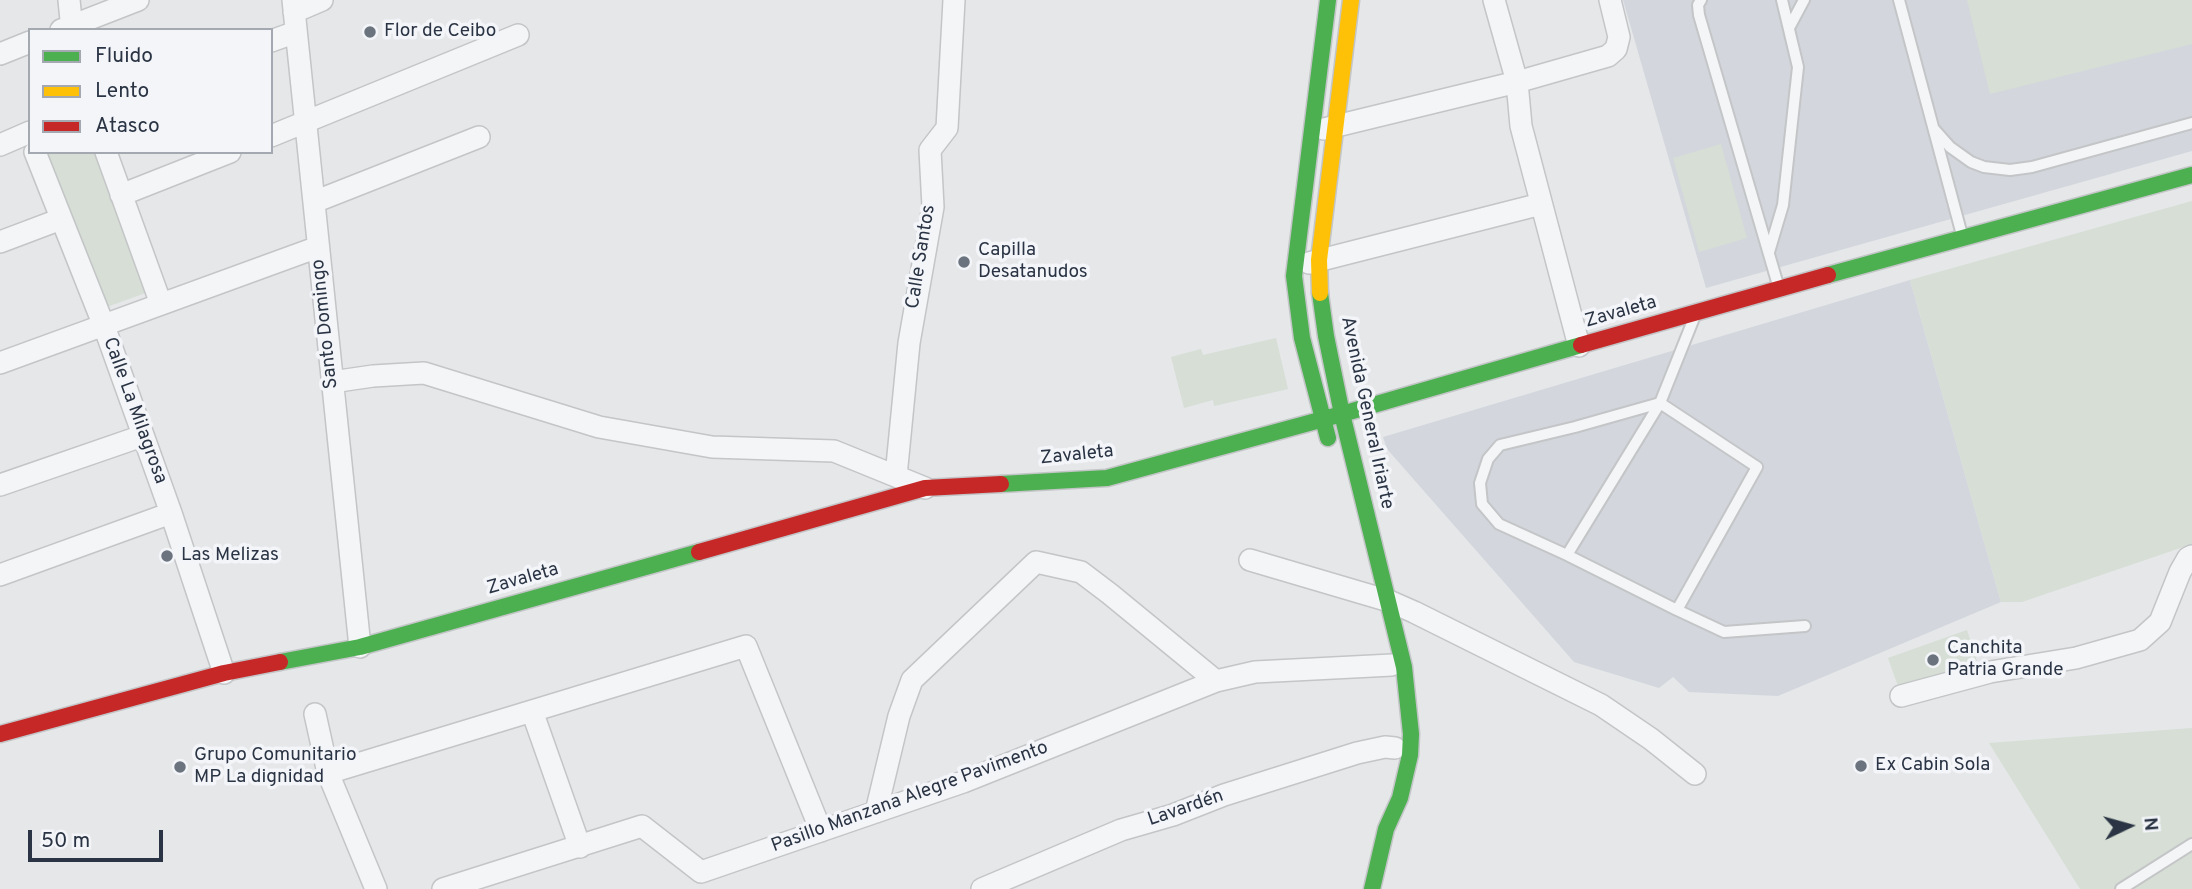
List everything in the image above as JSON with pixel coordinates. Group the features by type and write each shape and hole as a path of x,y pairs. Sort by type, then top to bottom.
{"street":[{"path":"69,0 68,28 138,0"},
{"path":"273,39 294,15 322,0"},
{"name":"Calle Santos","path":"896,477 909,342 933,207 930,150 947,128 954,0"},
{"path":"1328,0 1294,276 1298,314 1322,419 1334,457"},
{"name":"Avenida General Iriarte","path":"1351,0 1319,260 1326,336 1382,599 1392,665 1395,748 1387,797 1386,829 1372,889"},
{"path":"1494,0 1517,82 1521,126 1579,346"},
{"path":"1312,132 1603,58 1613,53 1619,37 1610,0"},
{"name":"Santo Domingo","path":"294,15 360,647"},
{"path":"273,135 517,35"},
{"path":"0,54 28,43"},
{"path":"314,202 479,137"},
{"path":"0,145 28,140"},
{"name":"Calle La Milagrosa","path":"37,154 104,326 171,513 224,673"},
{"path":"107,154 162,304"},
{"path":"121,195 225,154"},
{"name":"Zavaleta","path":"0,734 224,673 360,647 925,488 1107,478 1342,414 1779,288 2192,175"},
{"path":"1296,266 1541,204"},
{"path":"0,242 61,219"},
{"path":"0,363 318,247"},
{"path":"332,382 424,373 598,427 712,447 834,451 925,488"},
{"path":"0,485 142,436"},
{"name":"Avenida General Iriarte","path":"1349,508 1404,667 1411,734 1410,755 1400,799 1386,829"},
{"path":"0,575 171,513"},
{"path":"1900,696 1990,671 2076,658 2140,640 2160,622 2180,572 2192,556"},
{"path":"1250,560 1382,599 1601,705 1651,739 1695,774"},
{"path":"876,812 900,716 912,680 1035,562 1081,572 1216,681"},
{"path":"328,773 746,646 821,831"},
{"name":"Pasillo Manzana Alegre Pavimento","path":"443,889 642,826 701,872 963,782 1216,681 1255,672 1392,665"},
{"path":"532,711 580,847"},
{"path":"314,714 328,773 376,889"},
{"name":"Lavardén","path":"982,889 1121,830 1357,753 1385,747 1395,748"}],"lane":[{"path":"1701,0 1698,5 1699,15 1779,288"},
{"path":"1769,252 1783,205 1798,67 1782,0"},
{"path":"1789,28 1804,0"},
{"path":"1899,0 1963,238"},
{"path":"1934,129 1950,147 1971,162 1984,167 2010,170 2032,167 2192,123"},
{"path":"1567,555 1660,403 1696,313"},
{"path":"1677,610 1757,467 1660,403 1500,445 1488,459 1480,483 1482,504 1499,524 1567,555 1677,610 1724,632 1805,626"},
{"path":"2121,889 2192,844"}],"shaded area":[{"path":"1623,0 2192,0 2192,151 1706,288"},
{"path":"1967,0 2192,0 2192,44 1990,94"},
{"path":"1721,144 1747,238 1699,252 1673,158"},
{"path":"45,154 101,154 151,291 104,308"},
{"path":"2192,201 2192,544 2022,602 2001,602 1910,280"},
{"path":"1910,280 2001,602 1778,696 1689,692 1673,677 1659,688 1574,662 1387,449 1383,437"},
{"path":"1276,338 1288,389 1214,406 1213,400 1184,408 1171,357 1201,349 1203,355"},
{"name":"Canchita Patria Grande","path":"1967,630 1977,661 1899,689 1888,658"},
{"path":"2192,728 2192,889 2080,889 1989,743"}],"traffic: fast":[{"path":"1328,0 1294,276 1302,338 1328,438"},
{"path":"1828,275 2192,175"},
{"path":"1320,293 1342,414 1404,667 1411,734 1410,755 1400,798 1386,829 1372,889"},
{"path":"1001,484 1107,478 1581,345"},
{"path":"280,662 360,647 699,552"}],"traffic: slow":[{"path":"1320,293 1319,260 1351,0"}],"traffic: jam":[{"path":"1581,345 1828,275"},
{"path":"699,552 925,488 1001,484"},
{"path":"0,734 224,673 280,662"}],"place":[{"name":"Flor de Ceibo","path":"370,32"},
{"name":"Capilla Desatanudos","path":"964,262"},
{"name":"Las Melizas","path":"167,556"},
{"name":"Canchita Patria Grande","path":"1933,660"},
{"name":"Ex Cabin Sola","path":"1861,766"},
{"name":"Grupo Comunitario MP La dignidad","path":"180,767"}]}
